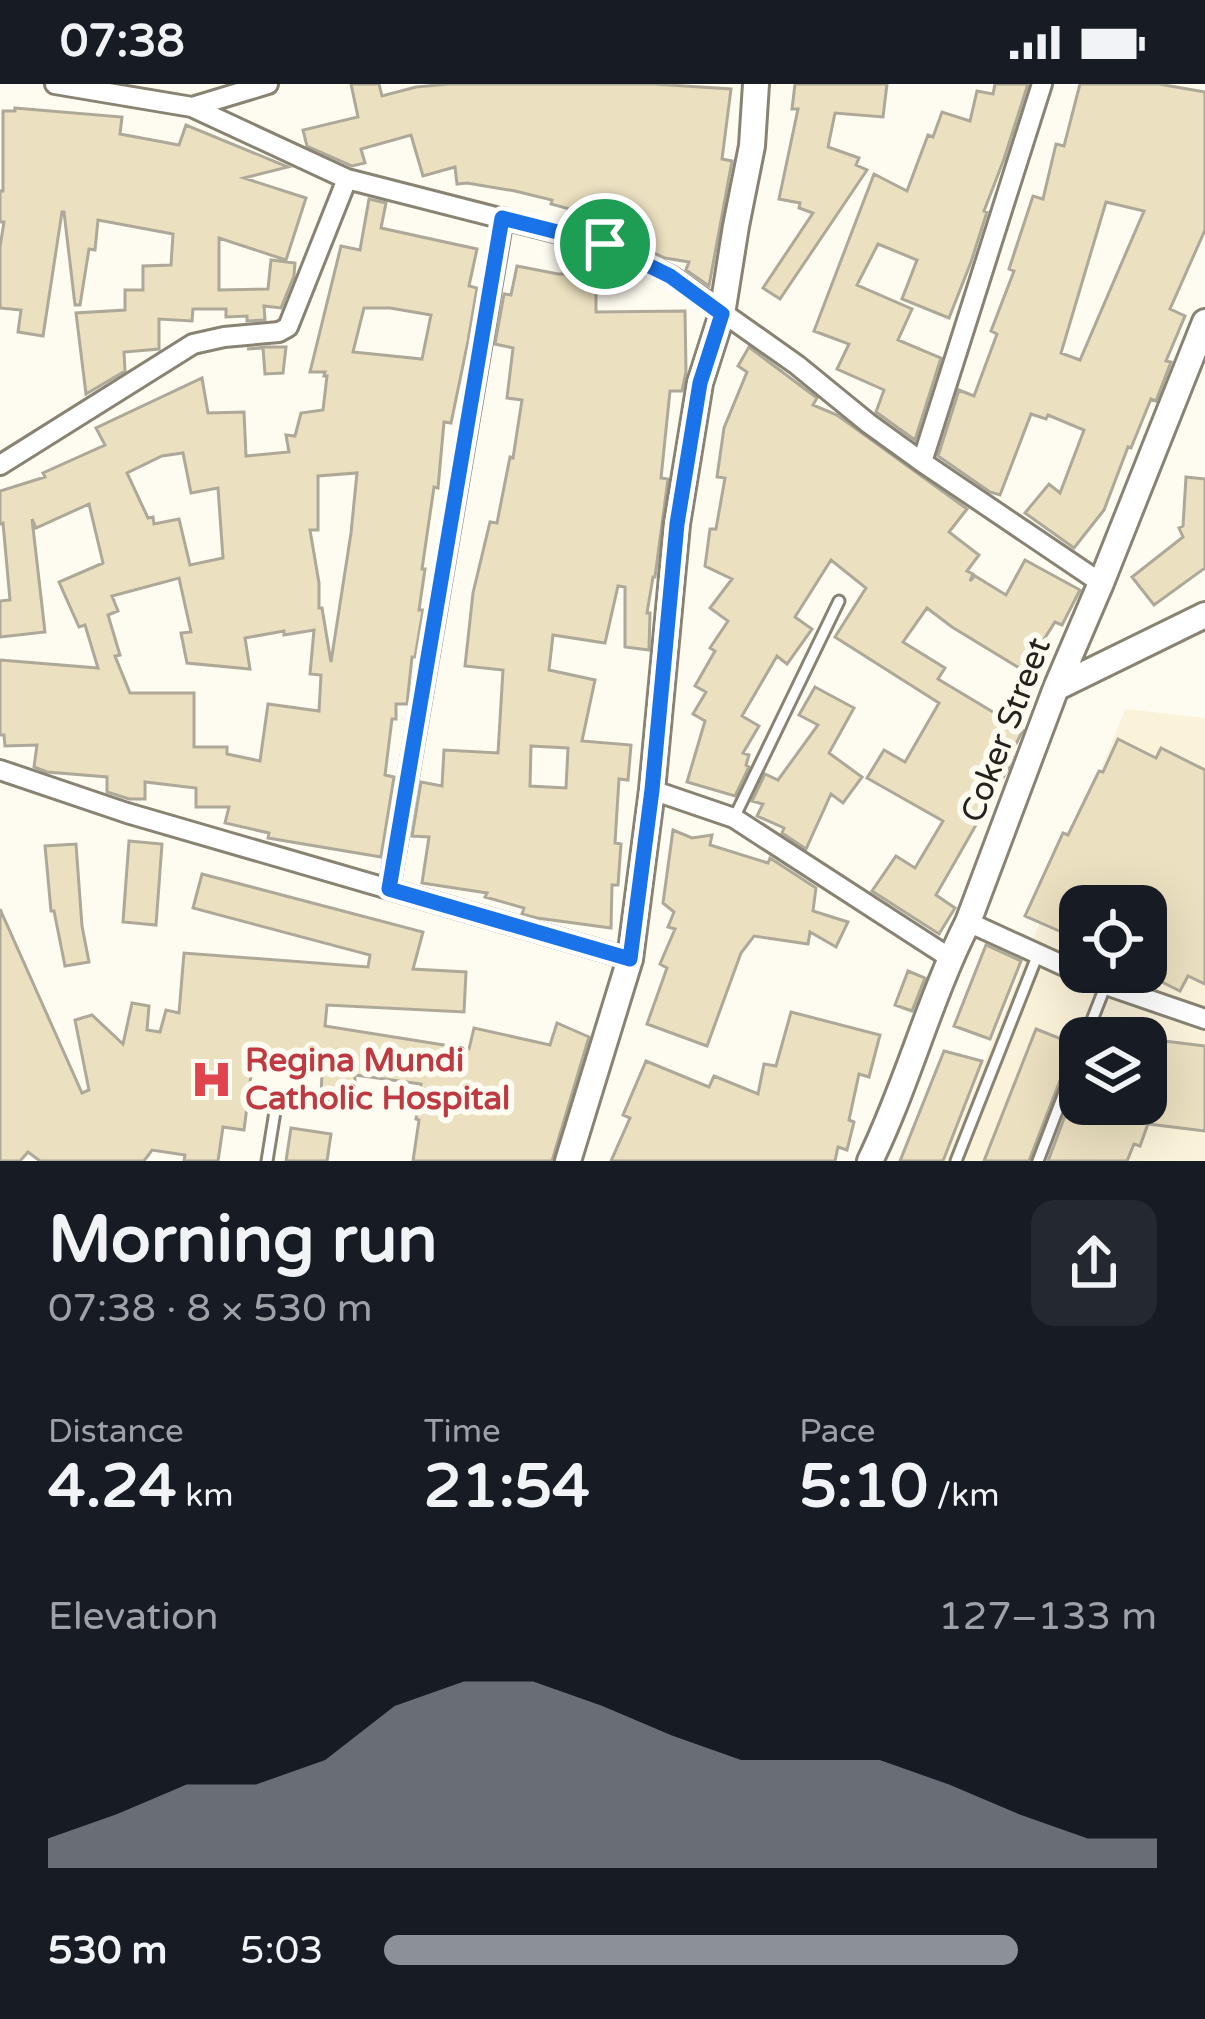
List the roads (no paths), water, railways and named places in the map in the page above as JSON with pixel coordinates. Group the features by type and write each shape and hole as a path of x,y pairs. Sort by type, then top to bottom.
{"street":[{"path":"55,84 192,107 346,179 605,244 670,276 797,365 922,462 1101,583"},
{"path":"192,107 268,84"},
{"path":"568,1161 630,959 652,790 677,524 700,383 722,314 752,146 756,84"},
{"path":"922,462 1042,84"},
{"path":"0,466 193,344 288,327 346,179"},
{"path":"389,889 502,218"},
{"name":"Coker Street","path":"870,1161 1205,322"},
{"path":"1056,688 1205,615"},
{"path":"0,770 127,813 630,959"},
{"path":"652,790 734,818 950,958"},
{"path":"968,922 1059,963"},
{"path":"1129,993 1205,1019"}],"lane":[{"path":"734,818 839,601"},
{"path":"956,1161 1039,953"},
{"path":"267,1161 277,1099"},
{"path":"1038,1161 1059,1106"}],"place":[{"name":"Regina Mundi Catholic Hospital","path":"211,1079"}]}
